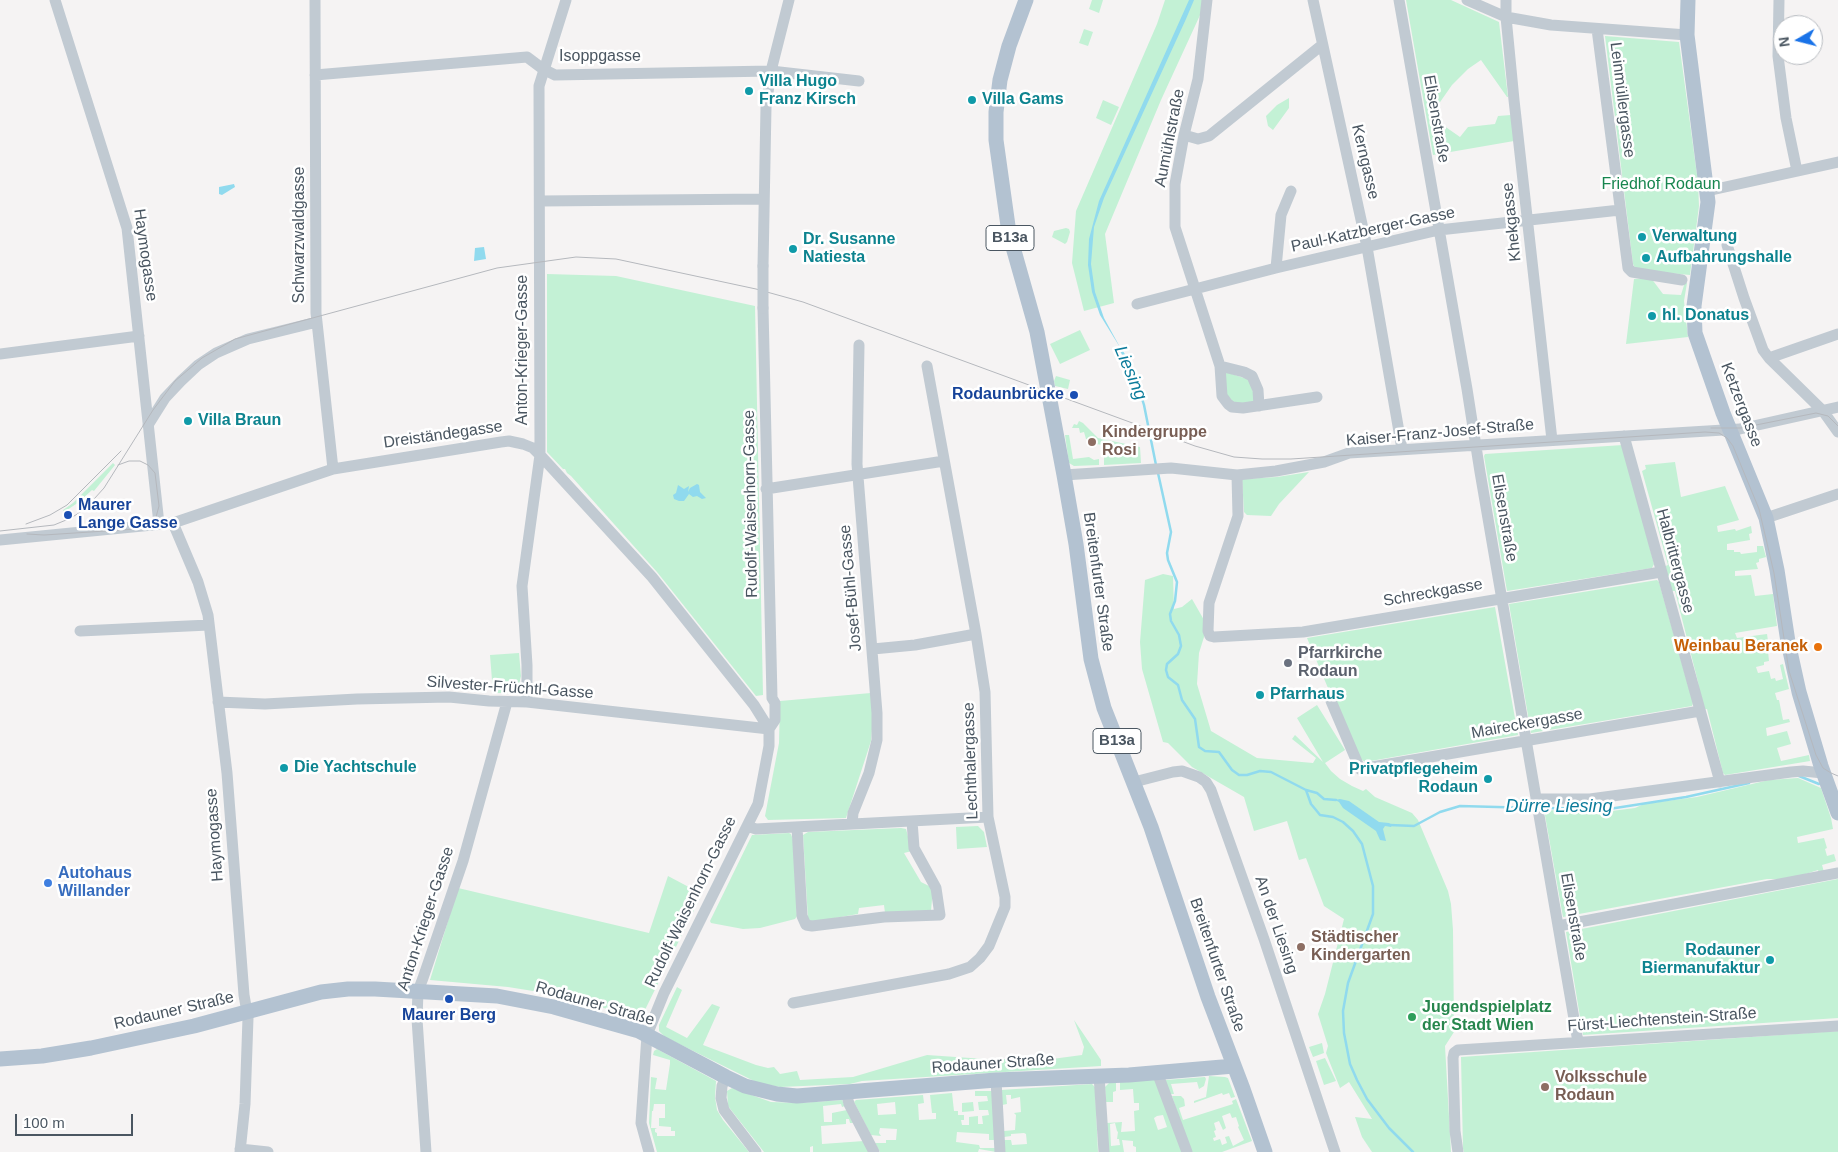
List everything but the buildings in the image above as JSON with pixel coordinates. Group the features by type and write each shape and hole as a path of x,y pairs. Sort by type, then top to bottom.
{"main road":[{"name":"Breitenfurter Straße","path":"1026,0 1000,80 996,112 996,140 1009,232 1037,332 1064,475 1076,544 1087,638 1095,677 1110,722 1134,782 1208,998 1265,1152"},
{"name":"Ketzergasse","path":"1688,0 1687,35 1707,191 1708,213 1697,284 1694,320 1695,333 1723,413 1766,518 1778,570 1792,665 1824,773 1838,812"},
{"name":"Rodauner Straße","path":"0,1059 42,1056 91,1048 194,1026 321,992 348,989 497,996 554,1007 647,1035 744,1086 777,1094 797,1096 996,1080 1234,1066"}],"street":[{"name":"Haymogasse","path":"55,0 125,216 159,524"},
{"name":"Schwarzwaldgasse","path":"314,0 317,322 334,469"},
{"name":"Anton-Krieger-Gasse","path":"527,702 528,665 522,586 540,455 539,86 566,0"},
{"path":"540,201 764,199 766,106 771,71 788,0"},
{"name":"Aumühlstraße","path":"1207,0 1198,79 1175,184 1175,228 1220,366 1222,396 1228,404 1237,408 1317,397"},
{"name":"Kerngasse","path":"1313,0 1367,247 1402,449"},
{"name":"Elisenstraße","path":"1399,0 1578,1042"},
{"path":"1467,0 1506,17 1551,25 1687,35"},
{"name":"Khekgasse","path":"1506,0 1506,17 1552,440"},
{"path":"1779,0 1778,56 1786,118 1797,171"},
{"name":"Leinmüllergasse","path":"1597,28 1628,268 1632,272 1682,280"},
{"path":"1184,136 1198,139 1209,136 1322,45"},
{"name":"Isoppgasse","path":"315,75 527,57 555,76 771,71 859,81"},
{"path":"1707,191 1838,162"},
{"path":"1276,268 1281,215 1291,191"},
{"name":"Rudolf-Waisenhorn-Gasse","path":"649,1152 641,1123 647,1035 666,988 758,804 769,746 769,730 774,720 775,703 772,698 766,490 763,308 764,199"},
{"name":"Paul-Katzberger-Gasse","path":"1136,304 1276,268 1439,230 1620,210"},
{"path":"1727,245 1763,350 1823,411 1838,432"},
{"path":"148,425 165,398 180,380 198,365 216,354 248,339 317,322"},
{"path":"1769,358 1838,334"},
{"path":"0,354 139,336"},
{"name":"Josef-Bühl-Gasse","path":"852,824 853,813 869,773 877,740 873,649 858,475 859,345"},
{"name":"Lechthalergasse","path":"793,1003 949,974 970,967 989,946 1005,903 988,817 985,692 927,366"},
{"path":"1220,366 1252,376 1258,390 1259,406"},
{"name":"Kaiser-Franz-Josef-Straße","path":"1064,475 1172,468 1236,475 1276,471 1324,462 1349,453 1743,428 1838,407"},
{"name":"Halbrittergasse","path":"1624,436 1720,782"},
{"name":"Dreiständegasse","path":"0,540 173,523 334,469 509,441 533,448 652,577 754,705 769,730"},
{"path":"766,490 944,461"},
{"name":"Schreckgasse","path":"1236,475 1238,516 1209,603 1208,631 1210,636 1303,632 1661,572"},
{"path":"1766,518 1838,494"},
{"name":"Haymogasse","path":"173,523 198,582 206,607 227,773 244,995 247,1011 246,1104 240,1151"},
{"path":"80,631 209,625"},
{"path":"873,649 915,645 976,634"},
{"name":"Silvester-Früchtl-Gasse","path":"218,702 265,704 449,696 527,702 769,730"},
{"path":"754,705 772,698"},
{"name":"Maireckergasse","path":"1331,701 1360,769 1700,711"},
{"name":"Anton-Krieger-Gasse","path":"426,1152 416,1004 418,991 424,978 462,861 508,702"},
{"name":"An der Liesing","path":"1134,782 1182,771 1199,777 1206,782 1211,790 1264,939 1335,1152"},
{"path":"1536,805 1590,800 1791,772 1824,773"},
{"path":"747,826 756,829 988,817"},
{"path":"798,827 802,916 806,925 812,926 884,917 940,915 934,883 914,848 912,821"},
{"path":"1558,926 1838,873"},
{"name":"Fürst-Liechtenstein-Straße","path":"1458,1152 1455,1131 1453,1058 1454,1053 1458,1050 1838,1026"},
{"path":"1157,1072 1186,1152"},
{"path":"1099,1075 1104,1152"},
{"path":"726,1077 722,1086 721,1098 724,1110 756,1152"},
{"path":"996,1080 1000,1152"},
{"path":"846,1092 849,1104 874,1152"},
{"path":"240,1151 268,1152"}],"green space":[{"path":"1092,0 1103,0 1099,13 1089,9"},
{"path":"1165,0 1204,0 1201,13 1161,100 1105,234 1114,303 1084,311 1072,263 1076,211 1157,24"},
{"path":"1406,0 1451,0 1499,22 1508,97 1481,60 1468,69 1452,85 1438,105 1433,106 1434,111 1431,114 1436,124 1440,123 1460,137 1468,127 1495,124 1498,116 1511,115 1514,141 1433,155"},
{"path":"1084,29 1093,32 1088,46 1079,43"},
{"name":"Friedhof Rodaun","path":"1605,36 1679,42 1698,182 1699,206 1690,275 1636,270 1633,264"},
{"path":"1289,98 1289,108 1273,130 1268,126 1266,116 1277,105"},
{"path":"1103,100 1119,107 1111,125 1096,118"},
{"path":"1066,228 1070,232 1065,244 1052,237 1054,231"},
{"path":"547,274 616,276 755,306 763,695 756,696 657,572 565,469 547,452"},
{"path":"1651,278 1663,294 1681,295 1685,282 1687,283 1684,301 1688,337 1626,344 1634,279"},
{"path":"1080,330 1090,350 1060,364 1050,344"},
{"path":"1226,372 1250,380 1255,400 1251,404 1235,404 1225,393"},
{"path":"1056,376 1070,380 1068,389 1055,386"},
{"path":"1079,421 1098,438 1140,447 1141,463 1104,465 1104,445 1095,444 1086,439 1084,432 1080,433 1079,428 1072,428"},
{"path":"1065,435 1069,435 1073,459 1089,457 1094,460 1099,459 1099,465 1074,466 1069,463"},
{"path":"1623,445 1654,564 1652,568 1507,591 1485,454"},
{"path":"1675,462 1681,497 1725,486 1739,520 1717,526 1718,532 1735,529 1736,531 1751,526 1750,540 1727,544 1727,550 1734,550 1734,552 1740,552 1741,554 1757,552 1757,546 1763,546 1766,557 1759,559 1759,562 1756,563 1758,569 1735,571 1735,576 1751,575 1755,596 1773,594 1777,626 1735,633 1737,638 1767,634 1766,648 1779,646 1779,648 1768,651 1769,661 1764,662 1764,665 1756,667 1758,673 1769,671 1771,679 1775,678 1776,681 1783,679 1780,665 1783,664 1789,689 1775,693 1777,700 1779,700 1783,720 1789,719 1790,722 1766,728 1767,736 1787,731 1791,744 1777,748 1781,761 1809,755 1810,761 1725,775 1723,773 1707,709 1702,710 1698,682 1675,591 1669,591 1663,567 1668,565 1642,471 1646,469 1645,465"},
{"path":"113,463 115,465 94,491 92,490 64,512 63,510 73,503"},
{"path":"1309,472 1279,504 1271,516 1247,515 1244,512 1242,479 1277,477"},
{"path":"1163,574 1173,576 1174,609 1182,607 1192,599 1204,620 1204,637 1199,653 1197,684 1211,731 1257,758 1313,763 1316,758 1292,739 1295,735 1323,762 1297,718 1317,705 1345,750 1325,763 1331,771 1352,786 1363,791 1366,789 1375,797 1412,813 1418,820 1448,891 1451,904 1454,1032 1445,1046 1451,1152 1372,1152 1362,1137 1355,1117 1372,1119 1349,1082 1340,1088 1326,1053 1328,1046 1318,1014 1344,919 1324,906 1306,858 1299,860 1287,821 1254,831 1244,797 1192,767 1168,743 1163,742 1142,669 1140,642 1145,580"},
{"path":"1657,580 1693,703 1692,706 1531,733 1509,604"},
{"path":"1495,607 1518,735 1365,762 1361,759 1333,700 1307,638"},
{"path":"519,653 521,676 518,689 513,693 493,693 490,655"},
{"path":"871,693 873,718 871,741 846,818 768,820 765,816 779,743 780,701"},
{"path":"1798,778 1821,788 1831,818 1833,829 1797,837 1798,843 1824,838 1827,856 1834,854 1836,861 1822,865 1824,872 1819,873 1818,870 1790,879 1767,879 1563,917 1544,810 1604,812 1635,808 1644,804 1697,797 1769,780"},
{"path":"978,826 984,832 987,847 957,849 956,827"},
{"path":"906,829 912,851 904,853 921,882 933,888 931,911 885,913 884,905 859,908 858,914 812,922 808,919 803,835 808,832"},
{"path":"789,833 793,840 797,916 795,919 760,928 743,929 711,923 710,921 752,835"},
{"path":"668,876 702,894 641,1018 631,1018 577,998 508,987 430,980 458,888 649,933"},
{"path":"1838,879 1838,1018 1583,1035 1566,932"},
{"path":"677,987 682,990 666,1027 687,1038 712,1004 720,1007 703,1045 756,1065 768,1068 774,1067 780,1074 797,1071 800,1080 853,1077 927,1055 985,1059 1036,1057 1037,1061 1082,1055 1084,1047 1074,1020 1101,1060 1101,1066 862,1081 850,1084 780,1087 758,1083 665,1037 659,1031 659,1025"},
{"path":"1838,1031 1838,1152 1464,1152 1463,1149 1461,1057"},
{"path":"1322,1043 1324,1053 1313,1057 1309,1047"},
{"path":"657,1049 716,1081 715,1097 717,1110 749,1152 657,1152 649,1123 651,1077 657,1078 655,1089 666,1090 670,1060 653,1055","holes":["654,1104 665,1104 665,1118 659,1118 659,1126 671,1127 671,1131 675,1131 675,1136 657,1136 655,1132 657,1128 651,1128"]},
{"path":"1325,1058 1336,1081 1324,1085 1316,1061"},
{"path":"1209,1076 1228,1078 1235,1097 1231,1098 1229,1093 1223,1095 1222,1093 1194,1103 1194,1101 1206,1097"},
{"path":"1205,1077 1204,1086 1199,1089 1197,1082 1171,1084 1174,1094 1169,1094 1165,1080"},
{"path":"1156,1079 1182,1152 1136,1152 1133,1141 1122,1140 1124,1152 1108,1152 1107,1123 1122,1122 1121,1132 1135,1131 1134,1111 1139,1110 1139,1103 1134,1103 1133,1089 1120,1090 1120,1082","holes":["1163,1115 1167,1127 1158,1130 1154,1118","1115,1123 1118,1132 1117,1139 1119,1139 1120,1145 1111,1146 1110,1124"]},
{"path":"1116,1082 1113,1102 1106,1102 1105,1087 1109,1083"},
{"path":"1092,1084 1095,1087 1098,1152 1005,1152 1004,1140 1011,1140 1012,1145 1027,1144 1026,1134 1024,1133 1011,1134 1011,1136 1004,1137 1004,1131 1015,1130 1016,1115 1014,1113 1021,1112 1020,1097 1011,1099 1011,1095 1006,1095 1007,1104 1002,1105 1001,1090"},
{"path":"732,1088 771,1102 800,1103 842,1100 845,1106 842,1107 841,1104 823,1106 824,1122 832,1122 832,1113 847,1110 854,1123 850,1123 849,1119 846,1119 846,1124 821,1126 822,1144 864,1141 869,1152 813,1152 813,1146 810,1147 810,1152 764,1152 728,1106 727,1091"},
{"path":"975,1091 992,1091 996,1140 989,1140 989,1134 957,1132 956,1142 979,1145 980,1148 996,1148 996,1152 979,1149 978,1152 880,1152 875,1143 886,1143 886,1140 896,1140 897,1129 880,1128 879,1133 881,1136 871,1135 854,1102 856,1100 923,1095 924,1103 918,1104 919,1120 936,1119 936,1113 932,1113 930,1095 952,1093 954,1111 958,1111 958,1115 964,1115 964,1120 961,1120 962,1125 969,1125 969,1117 978,1116 978,1124 983,1124 982,1116 989,1115 988,1110 979,1110 978,1102 988,1101 987,1096 975,1096","holes":["895,1102 896,1114 878,1115 877,1104"]},
{"path":"1172,1096 1181,1096 1184,1099 1185,1106 1179,1108 1183,1120 1233,1104 1232,1101 1236,1099 1252,1141 1222,1152 1190,1152","holes":["1230,1113 1232,1118 1236,1117 1244,1140 1233,1146 1229,1136 1225,1137 1227,1143 1222,1145 1220,1139 1214,1141 1213,1138 1216,1137 1214,1123 1219,1121 1223,1130 1226,1128 1222,1116"]},
{"path":"973,1102 974,1111 962,1112 962,1103"}],"water":[{"name":"Liesing","path":"1189,0 1194,0 1104,198 1094,227 1091,264 1095,292 1104,318 1121,349 1100,315 1092,292 1088,265 1089,239 1099,201"},
{"path":"234,184 235,187 222,195 219,194 219,187"},
{"path":"484,247 486,259 474,261 475,248"},
{"path":"697,484 699,485 700,492 706,498 693,497 689,494 684,501 674,499 673,495 676,493 678,485 684,489 689,486 688,492 690,488"},
{"path":"1335,800 1349,801 1379,822 1392,825 1391,827 1385,826 1383,829 1386,841 1380,840 1376,831 1343,808"}],"waterway":[{"name":"Liesing","path":"1119,347 1133,370 1144,405 1156,465"},
{"name":"Liesing","path":"1158,473 1171,532 1167,553 1168,560 1177,582 1175,601 1170,614 1171,621 1179,635 1181,646 1178,654 1167,664 1166,670 1168,677 1178,685 1182,700 1195,719 1199,747 1205,751 1219,752 1232,770 1239,775 1260,771 1271,772 1306,790 1317,793 1324,799 1336,800"},
{"name":"Dürre Liesing","path":"1799,776 1819,784"},
{"name":"Dürre Liesing","path":"1542,808 1609,809 1686,797 1749,783"},
{"path":"1306,790 1311,804 1320,815 1333,817 1343,822 1353,831 1362,844 1373,886 1373,914 1348,983 1343,1011 1344,1033 1350,1064 1367,1099 1389,1128 1413,1152"},
{"name":"Dürre Liesing","path":"1390,825 1414,826 1440,812 1460,806 1534,808"}],"tram line":[{"path":"0,531 54,525 71,518 85,509 104,488 153,410 175,381 202,358 235,339 497,268 576,257 616,259 756,289 803,302 1195,446 1234,457 1291,459 1705,432 1719,433 1727,438 1733,446 1759,509 1774,573 1789,671 1816,755 1823,768 1838,776"},
{"path":"1711,428 1741,428 1816,413 1828,416 1838,426"},
{"path":"26,524 50,515 67,505 121,451"},
{"path":"27,534 44,535 136,529 149,524 156,517 159,506 155,473 148,465 140,461 129,461 118,465"}],"place":[{"name":"Villa Hugo Franz Kirsch","path":"749,91"},
{"name":"Villa Gams","path":"972,100"},
{"name":"Verwaltung","path":"1642,237"},
{"name":"Dr. Susanne Natiesta","path":"793,249"},
{"name":"Aufbahrungshalle","path":"1646,258"},
{"name":"hl. Donatus","path":"1652,316"},
{"name":"Rodaunbrücke","path":"1074,395"},
{"name":"Villa Braun","path":"188,421"},
{"name":"Kindergruppe Rosi","path":"1092,442"},
{"name":"Maurer Lange Gasse","path":"68,515"},
{"name":"Weinbau Beranek","path":"1818,647"},
{"name":"Pfarrkirche Rodaun","path":"1288,663"},
{"name":"Pfarrhaus","path":"1260,695"},
{"name":"Die Yachtschule","path":"284,768"},
{"name":"Privatpflegeheim Rodaun","path":"1488,779"},
{"name":"Autohaus Willander","path":"48,883"},
{"name":"Städtischer Kindergarten","path":"1301,947"},
{"name":"Rodauner Biermanufaktur","path":"1770,960"},
{"name":"Maurer Berg","path":"449,999"},
{"name":"Jugendspielplatz der Stadt Wien","path":"1412,1017"},
{"name":"Volksschule Rodaun","path":"1545,1087"}]}
